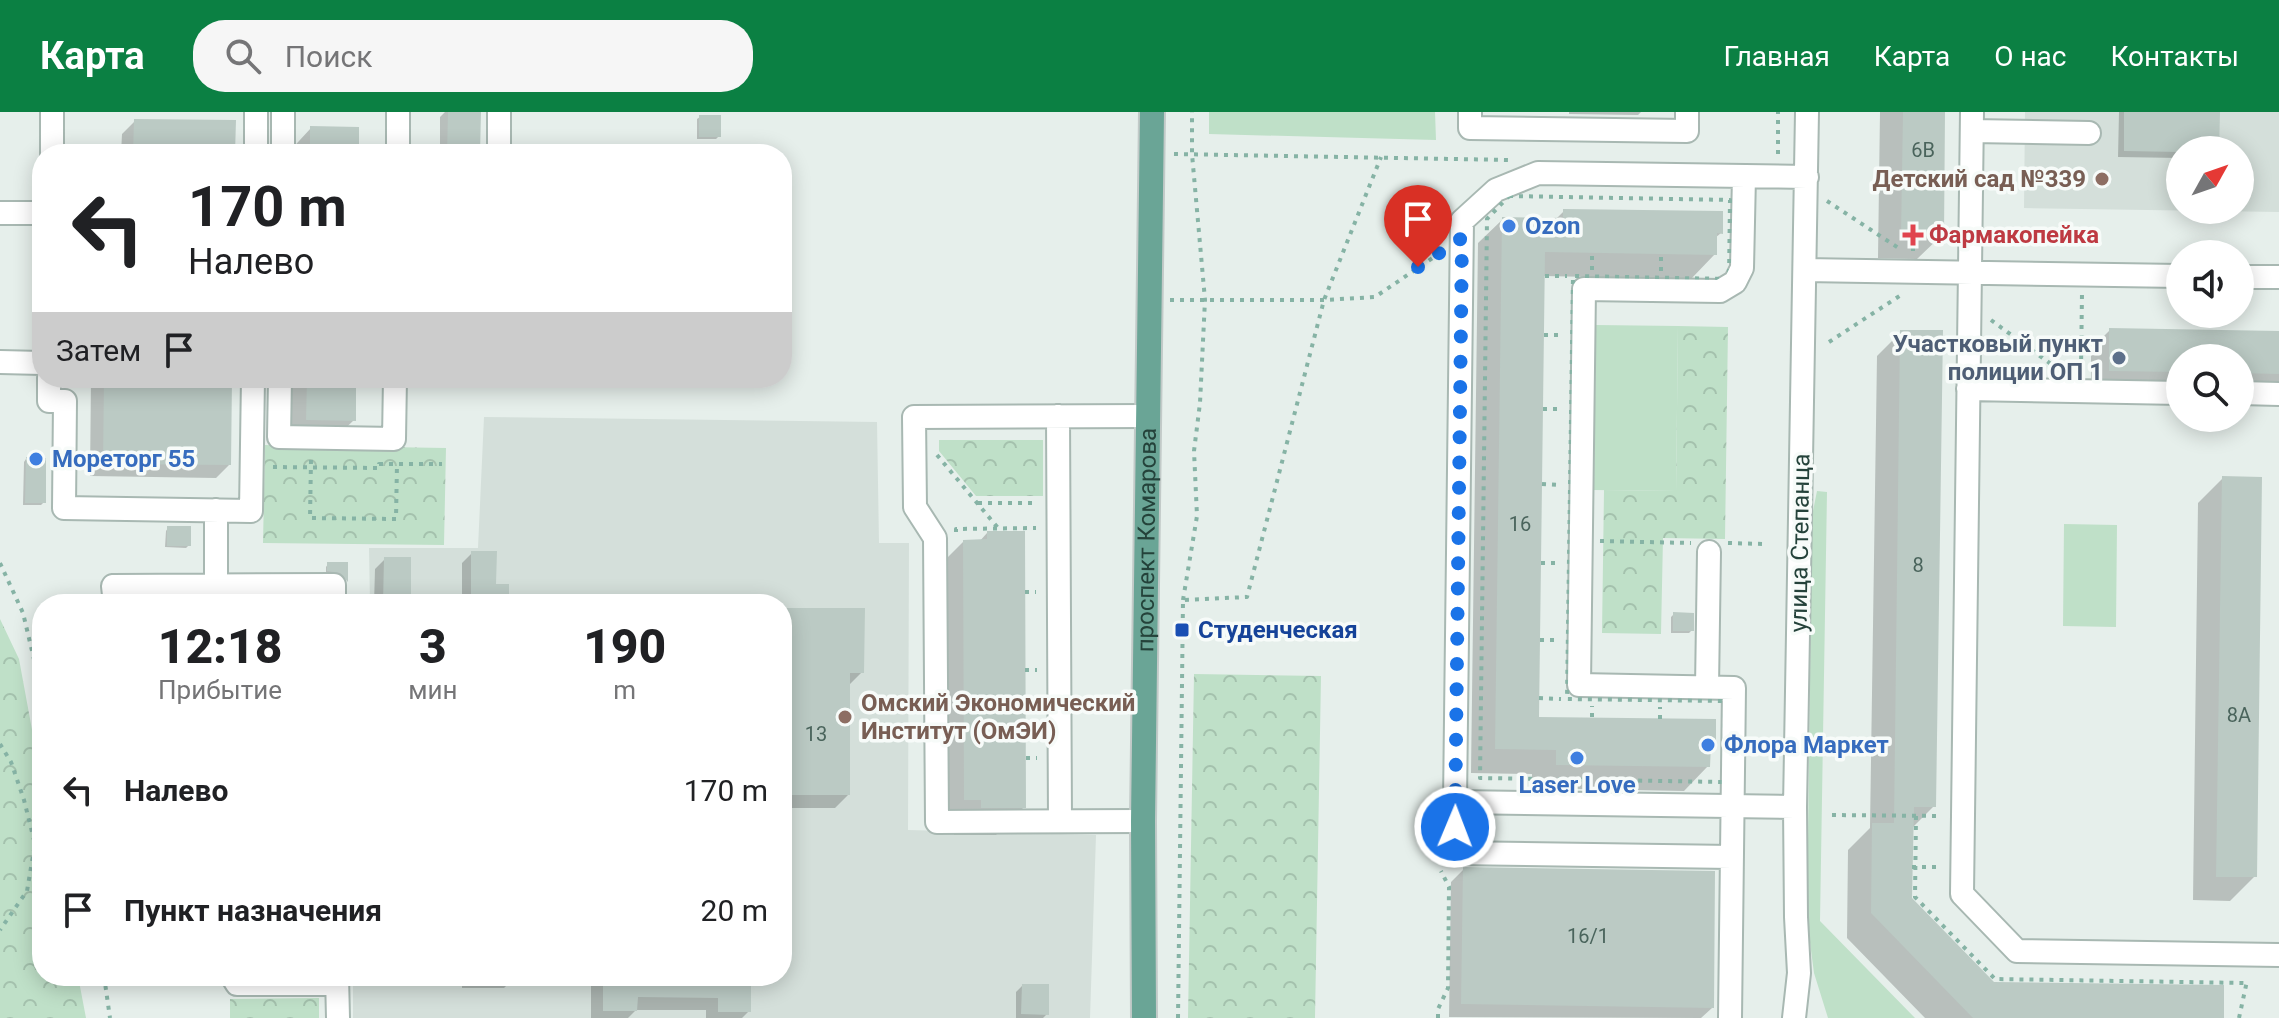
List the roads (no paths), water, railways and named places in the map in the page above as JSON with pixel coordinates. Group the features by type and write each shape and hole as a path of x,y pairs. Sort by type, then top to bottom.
{"main road":[{"name":"проспект Комарова","path":"1144,1018 1143,821 1152,112"}],"street":[{"path":"52,112 52,144"},
{"path":"256,112 256,144"},
{"path":"283,112 283,144"},
{"path":"398,112 398,144"},
{"path":"499,112 499,144"},
{"path":"1470,112 1470,128 1687,131 1687,112"},
{"name":"улица Степанца","path":"1794,1018 1799,973 1795,807 1807,112"},
{"path":"2089,133 1972,121 1962,894 2017,951 2279,955"},
{"path":"1732,857 1454,853 1462,221 1496,190 1538,173 1807,177"},
{"path":"1730,1018 1734,688 1579,685 1584,289 1720,291 1735,282 1742,268 1744,176"},
{"path":"0,213 32,213"},
{"path":"1805,270 2166,276"},
{"path":"2254,277 2279,277"},
{"path":"0,362 32,363"},
{"path":"49,388 49,401 65,401 64,508 251,511 253,388"},
{"path":"280,388 279,437 394,439 395,388"},
{"path":"1968,389 2081,388 2166,392"},
{"path":"2254,393 2279,394"},
{"path":"1058,416 1060,821"},
{"path":"1143,821 937,822 935,538 915,507 914,417 1149,416"},
{"path":"216,510 216,594"},
{"path":"1707,687 1711,546"},
{"path":"228,594 334,585 334,594"},
{"path":"114,594 113,586 205,594"},
{"path":"1455,802 1795,807"},
{"name":"улица Степанца","path":"1799,973 1810,1018"},
{"path":"337,986 338,1018"}],"place":[{"name":"Детский сад №339","path":"2102,179"},
{"name":"Ozon","path":"1509,226"},
{"name":"Фармакопейка","path":"1913,235"},
{"name":"Участковый пункт полиции ОП 1","path":"2119,358"},
{"name":"Мореторг 55","path":"36,459"},
{"name":"Студенческая","path":"1182,630"},
{"name":"Омский Экономический Институт (ОмЭИ)","path":"845,717"},
{"name":"Флора Маркет","path":"1708,745"},
{"name":"Laser Love","path":"1577,758"}]}
